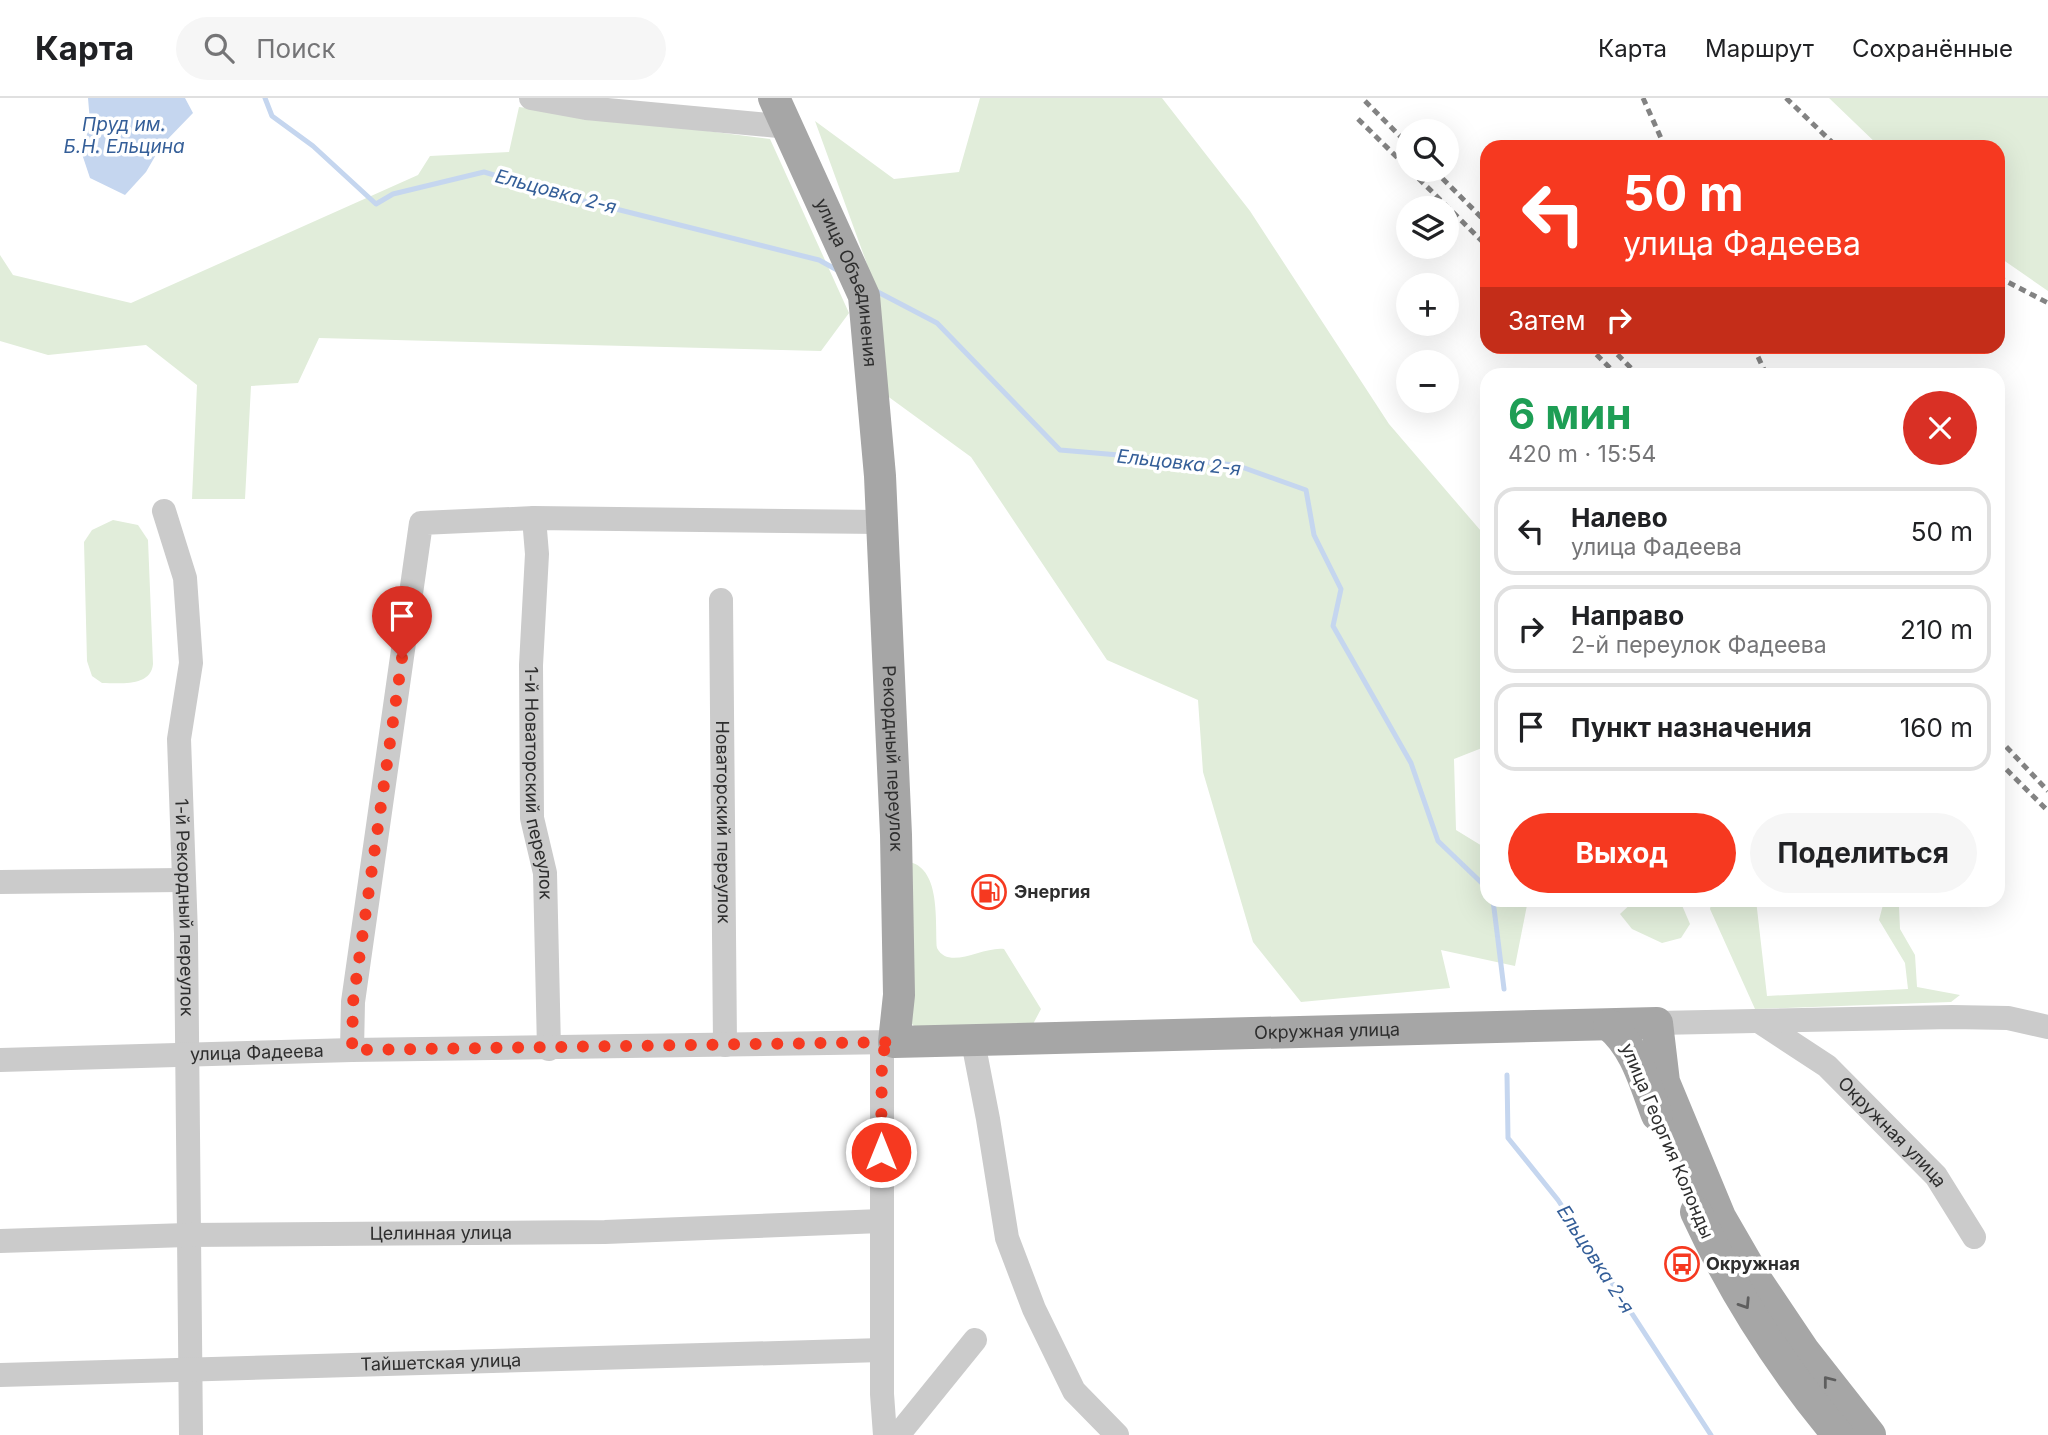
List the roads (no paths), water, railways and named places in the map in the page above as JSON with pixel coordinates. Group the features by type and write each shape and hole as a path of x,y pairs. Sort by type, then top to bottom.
{"main road":[{"name":"улица Объединения","path":"774,98 864,296 880,476"},
{"name":"Рекордный переулок","path":"880,476 896,846 899,995 894,1042"},
{"name":"Окружная улица","path":"894,1042 1657,1023"},
{"name":"улица Георгия Колонды","path":"1657,1023 1664,1082 1720,1217 1757,1282 1804,1351 1870,1435"},
{"name":"улица Георгия Колонды","path":"1609,1025 1622,1035 1634,1056 1682,1183 1724,1272 1792,1376 1838,1435"}],"street":[{"path":"531,98 586,108 789,127"},
{"name":"1-й Рекордный переулок","path":"164,511 185,578 191,663 179,739 181,880 186,934 191,1435"},
{"path":"352,1050 353,1002 421,523 534,518 880,522"},
{"name":"1-й Новаторский переулок","path":"534,518 537,554 531,665 532,818 545,873 549,1049"},
{"name":"Новаторский переулок","path":"721,600 725,1045"},
{"path":"0,882 181,880"},
{"name":"Окружная улица","path":"1657,1023 2008,1018 2048,1027"},
{"name":"Окружная улица","path":"1759,1021 1827,1066 1936,1175 1975,1237"},
{"path":"968,1040 975,1052 1007,1238 1034,1309 1074,1391 1116,1435"},
{"path":"886,1435 881,1221 882,1052 894,1042"},
{"name":"улица Фадеева","path":"0,1060 352,1050 894,1042"},
{"name":"Целинная улица","path":"0,1241 187,1235 605,1232 881,1221"},
{"path":"898,1435 975,1340"},
{"name":"Тайшетская улица","path":"0,1375 883,1350"}],"water":[{"name":"Пруд им. Б.Н. Ельцина","path":"88,98 185,98 193,113 161,146 146,172 125,195 90,178 82,154 90,122"}],"waterway":[{"name":"Ельцовка 2-я","path":"265,98 272,116 313,146 376,204 393,194 484,172 568,197 819,260 839,271"},
{"name":"Ельцовка 2-я","path":"874,290 937,323 1060,450 1236,465 1306,490 1314,535 1341,589 1333,626 1411,763 1438,841 1480,881"},
{"name":"Ельцовка 2-я","path":"1494,907 1504,989"},
{"name":"Ельцовка 2-я","path":"1507,1077 1508,1138 1558,1200 1711,1435"}],"railway":[{"path":"1643,98 1662,140"},
{"path":"1786,98 1830,140"},
{"path":"1365,101 1396,132"},
{"path":"1358,119 1396,156"},
{"path":"1422,182 1480,239"},
{"path":"1446,182 1480,216"},
{"path":"2005,281 2048,303"},
{"path":"1596,354 1610,368"},
{"path":"1617,354 1631,368"},
{"path":"1757,354 1763,368"},
{"path":"2005,745 2048,791"},
{"path":"2005,768 2048,811"}],"place":[{"name":"Энергия","path":"989,892"},
{"name":"Окружная","path":"1682,1264"}]}
